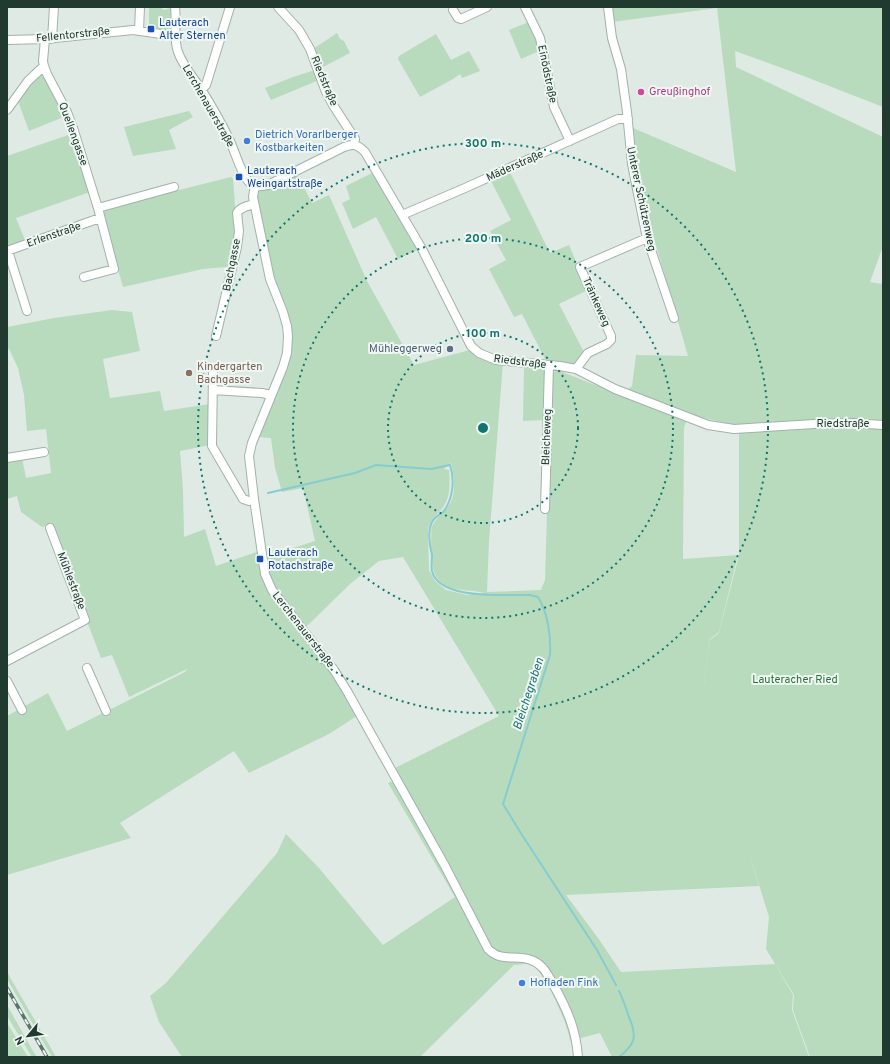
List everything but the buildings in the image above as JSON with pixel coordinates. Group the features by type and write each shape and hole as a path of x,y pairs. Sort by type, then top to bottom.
{"street":[{"name":"Quellengasse","path":"54,7 49,39 43,60 44,66 69,117 98,208 114,269 84,277"},
{"path":"139,30 140,7"},
{"name":"Lerchenauerstraße","path":"175,7 175,36 180,58 202,90 230,140 245,176 250,183 255,185 253,196 254,204 270,279 283,312 288,336 287,353 283,367 252,443 249,456 265,574 272,590 322,654 347,691 445,866 488,949 499,957 524,957 541,964 566,1009 573,1030 578,1057"},
{"path":"202,90 206,84 230,7"},
{"name":"Riedstraße","path":"278,7 299,30 310,49 326,92 355,139 354,144 359,146 365,152 422,249 470,346 479,353 496,360 576,369 615,389 708,425 734,430 845,423 883,425"},
{"path":"453,10 458,18 461,19 487,7"},
{"name":"Einödstraße","path":"525,7 540,38 554,107 570,141"},
{"name":"Unterer Schützenweg","path":"608,7 612,38 621,69 628,119 632,164 647,238 674,318"},
{"name":"Fellentorstraße","path":"7,40 49,39 139,30 175,36"},
{"path":"7,110 28,81 44,66"},
{"name":"Mäderstraße","path":"402,214 465,188 618,119 628,119"},
{"path":"255,185 268,185 344,147 354,144"},
{"path":"98,208 174,187"},
{"name":"Bachgasse","path":"216,336 238,247 239,231 237,213 238,210 243,207 254,204"},
{"name":"Erlenstraße","path":"8,251 100,218"},
{"name":"Tränkeweg","path":"576,369 588,353 607,344 611,340 611,336 580,267 647,238"},
{"path":"8,251 27,311"},
{"name":"Bleicheweg","path":"544,509 549,365"},
{"path":"213,373 212,446 243,498 249,500 254,499"},
{"path":"213,390 262,393 271,395"},
{"path":"7,458 44,452"},
{"name":"Mühlestraße","path":"7,661 85,620 50,528"},
{"path":"87,668 106,711"},
{"path":"7,681 22,710"}],"green space":[{"path":"149,7 161,7 163,10 172,8 172,26 170,30 167,31 149,28"},
{"name":"Lauteracher Ried","path":"609,7 883,7 883,107 735,51 736,67 883,137 883,246 870,282 883,284 883,420 835,419 740,426 689,415 684,427 683,559 738,555 719,632 710,639 704,681 710,640 719,633 739,555 739,431 883,423 883,1057 810,1057 793,1010 794,995 766,949 769,917 747,846 759,886 566,895 621,972 775,964 793,995 792,1010 809,1057 612,1057 600,1033 570,1041 561,1012 549,986 536,968 530,964 527,964 514,965 420,1057 182,1057 159,1022 150,996 166,983 277,853 286,834 319,868 383,945 455,897 388,783 398,779 393,769 499,716 403,557 379,561 350,584 303,630 363,712 329,734 249,773 234,751 120,823 131,838 7,875 7,716 48,693 67,731 185,672 187,669 129,697 112,655 101,658 50,525 42,527 21,512 17,496 7,499 7,460 22,458 26,478 51,473 46,429 27,431 24,395 18,368 9,349 7,349 7,327 54,318 112,310 132,312 140,351 103,359 110,398 160,391 164,411 210,404 210,445 180,451 184,537 205,529 216,566 260,551 265,557 315,541 303,488 282,492 275,468 271,438 257,437 289,348 256,193 297,174 312,203 329,195 367,281 414,365 470,350 503,363 489,541 487,592 541,590 545,580 551,374 557,370 621,395 632,386 636,355 688,356 651,228 635,163 633,128 736,172 717,8 612,22","holes":["451,463 454,483 453,498 449,506 434,523 431,529 434,572 440,581 448,587 484,593 467,595 446,590 435,581 429,570 428,529 431,521 444,506 448,497 449,470 444,469"]},
{"path":"531,21 538,36 539,51 521,59 509,30"},
{"path":"337,33 340,39 344,41 350,53 321,68 313,49"},
{"path":"436,34 451,60 469,51 480,71 462,78 460,74 420,97 398,59 399,56"},
{"path":"43,70 66,116 29,131 18,101 28,84"},
{"path":"315,70 319,80 271,100 265,88"},
{"path":"189,111 193,117 169,130 176,149 133,156 124,127"},
{"path":"71,134 90,192 16,218 25,240 7,246 7,156"},
{"path":"509,170 550,253 569,245 588,290 559,304 585,354 575,365 545,359 522,314 514,317 489,269 506,260 490,231 511,220 490,179"},
{"path":"374,172 419,249 398,259 376,217 353,229 342,203 350,199 346,186"},
{"path":"231,177 233,179 236,235 232,264 226,267 203,269 123,287 101,209 169,190 179,190"},
{"path":"524,365 544,367 546,371 544,420 523,421"},
{"path":"7,971 56,1057 52,1057 7,979"},
{"path":"7,1005 37,1057 32,1057 7,1016"},
{"path":"7,1023 28,1057 7,1057"}],"waterway":[{"name":"Bleichegraben","path":"268,493 355,473 376,465 431,469 450,465 453,483 451,496 443,512 433,521 430,526 429,538 432,555 432,571 437,581 460,592 491,595 530,595 538,597 544,610 548,625 550,655 503,804 597,950 616,985"},
{"name":"Bleichegraben","path":"619,991 632,1024 634,1035 632,1044 619,1057"}],"railway":[{"path":"7,988 47,1057"}],"place":[{"name":"Lauterach Alter Sternen","path":"151,29"},
{"name":"Greußinghof","path":"641,92"},
{"name":"Dietrich Vorarlberger Kostbarkeiten","path":"247,141"},
{"name":"Lauterach Weingartstraße","path":"239,177"},
{"name":"Mühleggerweg","path":"450,349"},
{"name":"Kindergarten Bachgasse","path":"189,373"},
{"name":"Lauterach Rotachstraße","path":"260,559"},
{"name":"Hofladen Fink","path":"522,983"}]}
